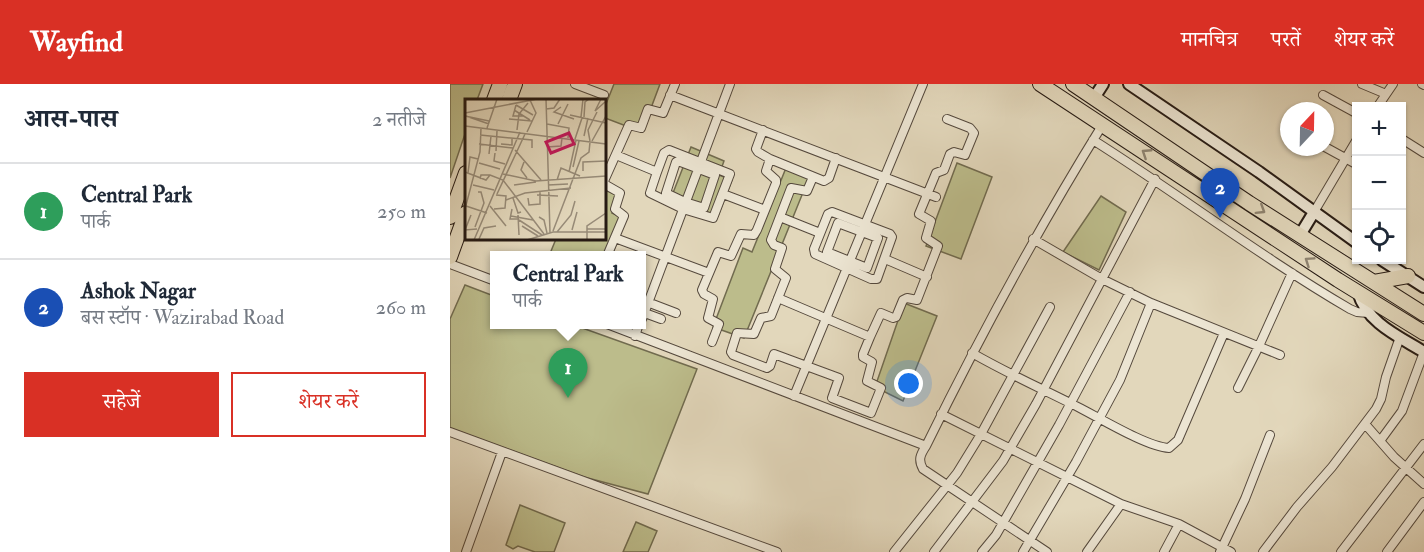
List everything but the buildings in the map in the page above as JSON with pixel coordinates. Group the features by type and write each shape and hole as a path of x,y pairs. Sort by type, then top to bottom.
{"highway":[{"path":"494,99 500,84"},
{"path":"508,99 515,84"},
{"path":"1040,84 1424,333"},
{"path":"1073,84 1300,235 1424,314"},
{"path":"450,217 465,176"},
{"path":"450,257 465,216"},
{"path":"1374,282 1408,276"}],"street":[{"path":"575,84 604,95"},
{"path":"606,178 629,125 641,129 649,108 663,113 675,84"},
{"path":"646,299 730,84"},
{"path":"794,396 923,84"},
{"path":"1094,99 1103,84"},
{"path":"1129,84 1259,172 1352,239"},
{"path":"1362,84 1386,94"},
{"path":"1381,102 1393,84"},
{"path":"670,94 936,197"},
{"path":"1323,95 1352,111"},
{"path":"813,177 807,192 791,188 771,240 771,243 782,250 776,271 786,276 771,316 761,318 754,334 737,333 730,352 767,368 774,354 838,378 832,399 871,413 881,388 867,381 872,362 863,357 863,354 881,313 893,318 903,300 907,298 917,300 938,246 926,238 932,221 919,214 936,172 944,170 954,152 965,155 974,132 970,128 947,119"},
{"path":"1047,552 923,469 919,462 972,353 1033,239 1103,124"},
{"path":"763,130 756,149 758,152 813,177 826,181 837,158"},
{"path":"1093,140 1155,179 1292,273 1350,309 1368,313"},
{"path":"1406,142 1424,153"},
{"path":"1300,235 1352,148"},
{"path":"669,150 730,174 713,218 650,193 649,189 657,172 664,153 669,150"},
{"path":"1334,152 1352,162"},
{"path":"616,155 657,172"},
{"path":"712,342 719,324 708,318 713,299 702,293 718,252 731,256 741,234 754,235 776,183 776,180 766,171 770,159"},
{"path":"677,161 700,164 715,175 705,207 684,205 666,193 677,161"},
{"path":"934,552 1010,449 1155,179"},
{"path":"606,185 619,191 620,195 615,208 624,216 608,251"},
{"path":"723,194 765,210"},
{"path":"832,212 863,229 878,240 868,267 848,266 815,254 814,249 820,233 828,213 832,212"},
{"path":"780,217 820,233"},
{"path":"840,223 863,229 890,234 892,237 877,279 874,280 827,252 837,225 840,223"},
{"path":"615,238 709,273"},
{"path":"1033,239 1102,279 1152,303 1280,355"},
{"path":"885,259 927,277"},
{"path":"450,264 490,279"},
{"path":"1388,264 1424,287"},
{"path":"1238,388 1292,273"},
{"path":"982,552 1003,522 1038,462 1130,292"},
{"path":"1358,292 1362,305 1368,313 1424,352 1402,411 1380,441"},
{"path":"778,298 870,337"},
{"path":"646,301 676,314"},
{"path":"1023,552 1067,478 1120,380 1152,303"},
{"path":"894,552 948,485 981,434 1050,307"},
{"path":"646,315 661,319"},
{"path":"619,329 926,446"},
{"path":"635,336 637,329"},
{"path":"972,353 1043,391 1143,439 1169,448 1178,440 1224,333"},
{"path":"1263,552 1297,507 1332,467 1381,399 1400,337"},
{"path":"941,414 1121,504 1179,524 1221,549 1231,552"},
{"path":"1365,424 1424,484"},
{"path":"450,432 777,552"},
{"path":"1221,549 1245,499 1270,435"},
{"path":"1341,552 1424,444"},
{"path":"466,552 502,452"},
{"path":"1388,552 1424,502"},
{"path":"1087,552 1121,504"},
{"path":"1164,552 1179,524"}],"green space":[{"path":"450,84 483,84 477,99 465,99 465,134 450,178"},
{"path":"614,84 660,84 642,132 606,118 606,104"},
{"path":"691,147 724,161 719,175 732,180 718,216 671,198"},
{"path":"788,163 816,174 804,190 744,338 713,327 743,248 752,252"},
{"path":"957,163 992,177 961,259 926,246"},
{"path":"606,190 619,196 612,213 626,219 614,251 551,251 556,240 606,240"},
{"path":"1101,196 1126,212 1099,270 1063,252"},
{"path":"465,285 490,294 490,329 585,329 697,369 648,494 584,477 450,428 450,319"},
{"path":"904,303 937,316 903,401 875,387"},
{"path":"520,505 565,523 554,552 535,552 518,546 513,549 506,545"},
{"path":"636,522 657,531 648,552 623,552"}],"place":[{"name":"Ashok Nagar","path":"1220,218"},
{"name":"Central Park","path":"568,398"}]}
